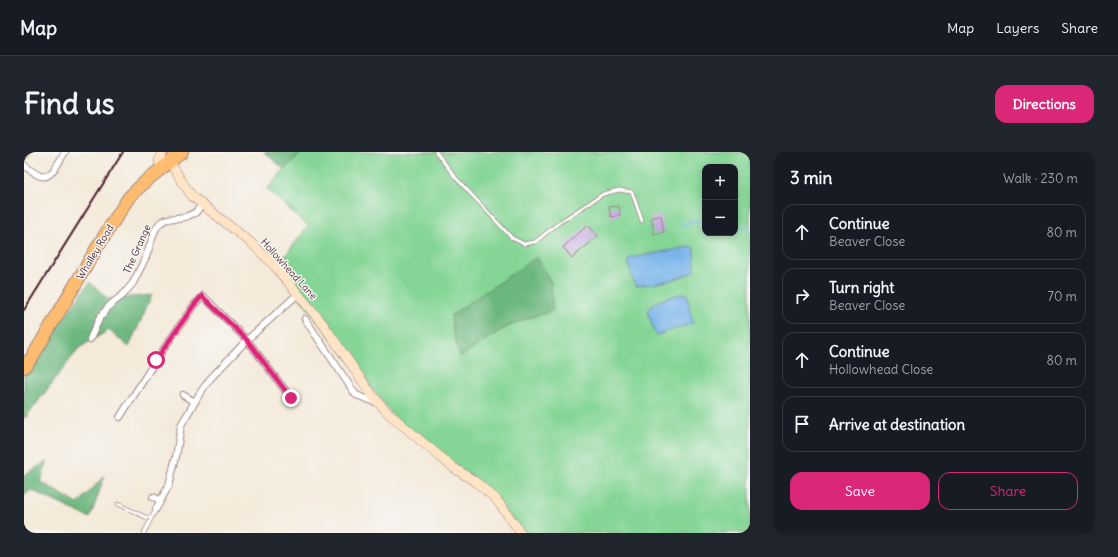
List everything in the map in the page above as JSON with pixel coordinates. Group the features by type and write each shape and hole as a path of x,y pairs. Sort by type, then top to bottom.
{"highway":[{"name":"Whalley Road","path":"24,366 33,356 101,241 129,197 147,180 182,152"}],"street":[{"path":"24,156 27,152"},
{"path":"24,165 38,175 48,176 65,152"},
{"path":"163,152 159,161 166,166"},
{"name":"Hollowhead Lane","path":"166,166 193,197 250,242 273,264 323,324 379,403 398,423 454,468 476,482 496,499 521,533"},
{"name":"The Grange","path":"90,339 100,317 133,283 146,257 155,230 160,224 167,219 185,217 195,213 202,205"},
{"path":"156,509 169,485 176,457 181,425 194,402 210,379 247,340 298,294"},
{"path":"120,417 156,360 194,305 202,296 247,340 291,398"},
{"name":"Hollowhead Lane","path":"305,319 356,395 379,403"},
{"path":"183,395 194,402"},
{"path":"153,497 160,500"}],"lane":[{"path":"436,152 456,178 512,238 524,244 535,242 560,222 603,194 619,190 632,192 642,221"},
{"path":"118,504 145,517 151,518"},
{"path":"144,533 156,509"}],"green space":[{"path":"264,152 302,152 284,169"},
{"path":"302,152 750,152 750,533 521,533 496,499 399,423 276,268 308,226 267,189 284,169"},
{"path":"537,257 551,283 553,311 525,319 501,330 460,357 453,331 451,315"},
{"path":"90,282 108,299 152,295 129,347 109,330 79,348 24,418 24,372"},
{"path":"47,461 41,482 78,504 105,475 90,518 31,490 24,496 24,475"}],"water":[{"path":"689,247 694,248 695,271 666,281 636,286 628,261 630,258"},
{"path":"687,294 693,323 657,335 653,328 648,311 650,307 667,298"}],"building":[{"path":"619,206 620,215 611,217 609,207"},
{"path":"661,216 664,232 654,234 651,217"},
{"path":"588,225 598,236 572,258 563,247"}],"waterway":[{"path":"681,225 697,220 702,221"},
{"path":"738,227 750,229"}],"railway":[{"path":"24,310 123,152"}],"route":[{"path":"156,360 194,305 202,296 247,340 291,398"}]}
